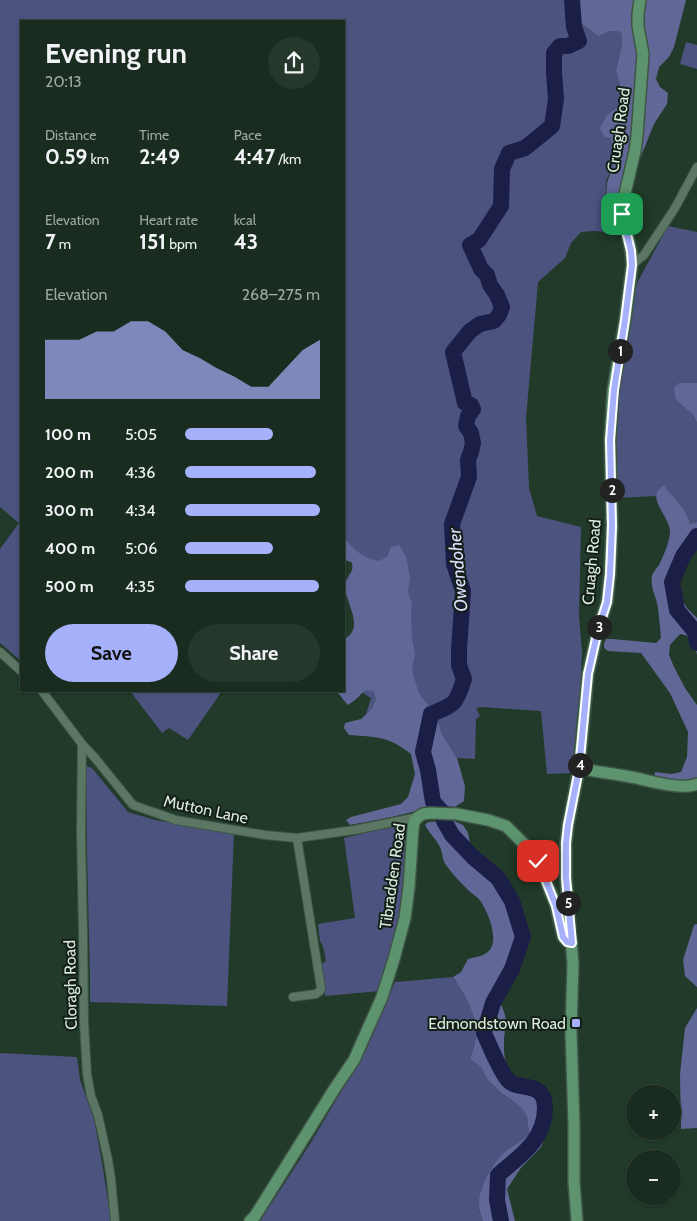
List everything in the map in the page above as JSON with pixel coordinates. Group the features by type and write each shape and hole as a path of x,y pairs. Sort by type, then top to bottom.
{"main road":[{"name":"Cruagh Road","path":"579,769 588,674 598,630 607,602 610,574 612,526 610,440 614,390 632,265 631,251 622,214 635,151 642,54 638,26 640,0"},
{"path":"578,1221 574,1182 571,1032 574,964 566,878 566,843 579,769 681,787 697,784"},
{"name":"Tibradden Road","path":"250,1221 354,1060 382,997 404,918 409,888 413,829 414,822 418,817 430,813 457,814 488,820 506,826 526,845 538,861 556,906 563,937 567,942 572,943"}],"street":[{"path":"632,265 644,255 664,225 697,167"},
{"path":"0,652 20,670"},
{"name":"Mutton Lane","path":"43,692 132,805 176,820 265,835 297,838 370,827 418,817"},
{"name":"Cloragh Road","path":"82,744 81,832 84,1022 87,1074 108,1160 115,1221"},
{"path":"293,997 316,994 321,988 297,838"}],"shaded area":[{"path":"0,0 566,0 566,12 598,36 611,31 621,32 622,44 616,71 622,93 619,106 608,114 614,150 613,165 606,181 605,208 611,224 618,233 581,232 571,243 565,258 538,282 526,418 529,488 537,516 581,527 579,616 582,652 574,762 571,773 547,774 541,711 476,708 480,716 476,719 475,759 457,758 442,734 437,718 362,727 371,698 345,682 368,628 363,570 345,559 345,20 20,20 20,660 0,643 0,549 19,523 0,507"},
{"path":"566,0 686,0 674,47 669,57 659,67 656,79 660,87 668,93 667,104 654,124 635,171 629,207 631,228 618,233 611,224 605,208 607,183 613,165 614,150 611,138 604,137 600,128 608,114 619,106 622,93 616,71 622,44 621,32 611,31 598,36 566,12"},
{"path":"686,42 697,45 697,69 680,64"},
{"path":"668,226 697,232 697,383 679,383 676,400 693,415 697,423 697,522 690,524 682,507 664,485 659,489 656,496 617,498 615,438 619,386 631,307 637,283"},
{"path":"679,383 697,383 697,423 693,415 676,400 674,388"},
{"path":"664,485 682,507 690,524 697,522 697,548 688,560 680,578 680,597 697,618 697,655 695,646 689,636 680,634 670,645 669,655 685,688 697,705 697,778 689,783 654,779 655,772 672,774 681,772 687,757 688,732 670,693 641,653 608,651 604,648 606,639 656,643 661,638 658,607 652,587 652,580 669,541 669,527 659,507 656,495 658,490"},
{"path":"345,539 359,553 379,561 387,557 391,547 399,545 406,556 410,577 408,592 412,604 412,638 415,654 412,669 419,693 437,718 442,734 457,758 465,786 464,801 455,807 431,807 350,825 346,820 401,804 408,797 415,774 411,754 403,748 382,738 349,735 344,728 345,723 361,719 368,713 376,699 374,691 368,690 348,705 336,692 345,692 345,638 351,634 354,628 354,621 345,591 346,581 352,569 352,562 345,560"},
{"path":"131,692 221,692 188,740 169,728 162,733"},
{"path":"86,766 92,768 128,812 155,820 234,833 227,1006 90,1002"},
{"path":"454,821 463,825 468,833 471,848 479,858 483,870 512,897 520,909 526,939 525,954 519,969 512,979 506,983 499,1001 506,1020 505,1057 511,1080 519,1084 533,1084 543,1089 548,1101 548,1127 541,1147 520,1169 507,1189 515,1221 483,1221 479,1207 480,1196 488,1174 501,1155 529,1135 527,1117 522,1109 501,1093 487,1079 481,1067 470,1059 476,1032 474,1017 453,977 461,972 468,959 481,956 489,951 493,943 493,937 491,922 478,898 461,883 446,865 440,847 425,825 428,822"},
{"path":"407,825 402,902 391,953 380,991 325,996 320,965 326,961 320,941 318,924 355,918 344,838"},
{"path":"697,924 697,987 685,976 683,960 694,925"},
{"path":"453,977 474,1017 476,1032 470,1059 481,1067 487,1079 501,1093 522,1109 527,1117 529,1135 505,1152 479,1210 483,1221 260,1221 310,1144 367,1048 395,982"},
{"path":"697,1008 697,1128 681,1129 680,1074 685,1028"},
{"path":"0,1053 77,1057 80,1080 94,1119 111,1221 0,1221"}],"waterway":[{"name":"Owendoher","path":"501,1221 497,1200 498,1175 523,1154 536,1138 541,1129 545,1108 542,1094 531,1088 515,1085 509,1081 502,1072 484,1033 493,1003 512,969 523,937 512,901 498,878 473,857 452,835 444,821 443,813 433,802 423,752 431,714 445,708 456,699 464,679 459,665 463,591 454,564 452,524 469,477 468,460 473,443 471,433 466,426 468,416 473,409 471,405 465,403 453,352 470,331 480,324 494,321 502,307 470,245 479,240 501,206 502,169 509,153 525,148 552,126 556,99 554,53 560,46 568,46 579,41 574,27 572,0"},
{"path":"697,536 683,556 672,582 677,610 696,633 697,643"}],"place":[{"name":"Edmondstown Road","path":"576,1023"}],"route":[{"path":"538,861 556,906 563,937 567,942 572,943 566,878 566,843 579,769 588,674 598,630 607,602 612,526 610,440 614,390 632,265 631,251 622,214"}]}
